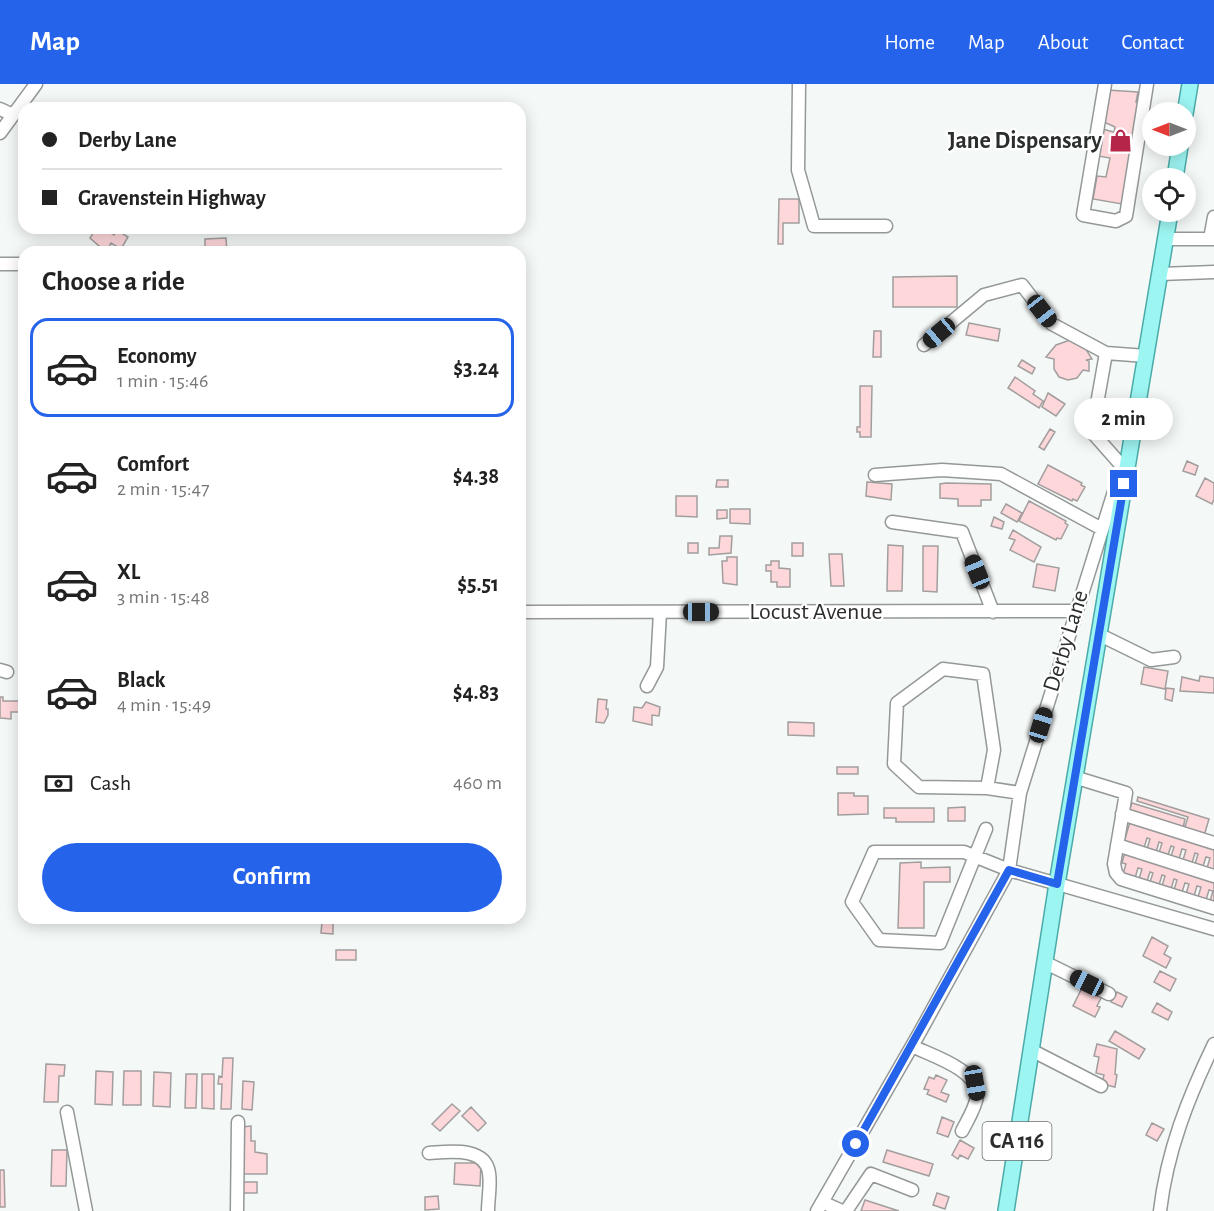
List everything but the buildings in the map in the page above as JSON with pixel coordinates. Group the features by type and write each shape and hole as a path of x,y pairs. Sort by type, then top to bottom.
{"main road":[{"path":"1187,102 1190,84"},
{"name":"CA 116","path":"1006,1211 1074,777 1168,222"}],"street":[{"path":"23,102 36,84"},
{"path":"799,84 798,170 814,226 886,226"},
{"path":"1105,84 1083,215 1116,221 1126,216 1147,84"},
{"path":"0,109 13,116"},
{"path":"0,134 18,109"},
{"path":"1165,239 1212,239 1214,218"},
{"path":"0,264 18,264"},
{"path":"1160,274 1214,272"},
{"path":"924,345 984,295 1022,285 1052,324 1106,353 1146,356"},
{"path":"1106,353 1092,432 1122,466"},
{"name":"Derby Lane","path":"819,1207 912,1046 1009,870 1020,793 1135,420"},
{"path":"875,475 942,470 1001,474 1102,529"},
{"path":"892,522 962,532 993,612"},
{"name":"Locust Avenue","path":"526,612 1075,611"},
{"path":"647,686 657,667 660,612"},
{"path":"1098,634 1151,660 1173,657"},
{"path":"987,788 994,750 983,674 943,669 897,703 894,764 919,787 987,788 1020,793"},
{"path":"1074,777 1126,793 1114,864 1116,873 1121,879 1214,908"},
{"path":"1122,814 1212,842 1214,828"},
{"path":"986,829 975,856 940,943 879,940 852,902 874,852 964,852 975,856 1009,870 1214,929"},
{"path":"1117,845 1214,876"},
{"path":"1181,919 1187,900"},
{"path":"1044,962 1109,994"},
{"path":"1160,1211 1172,1146 1186,1107 1214,1044"},
{"path":"912,1046 966,1072 975,1083 977,1096 962,1131"},
{"path":"1030,1050 1101,1086"},
{"path":"67,1112 86,1211"},
{"path":"237,1211 238,1122"},
{"path":"429,1153 466,1153 483,1161 490,1174 488,1211"},
{"path":"819,1207 844,1211 871,1174 912,1190"}],"place":[{"name":"Jane Dispensary","path":"1120,141"}],"route":[{"path":"856,1144 1009,870 1057,884 1124,484"}]}
